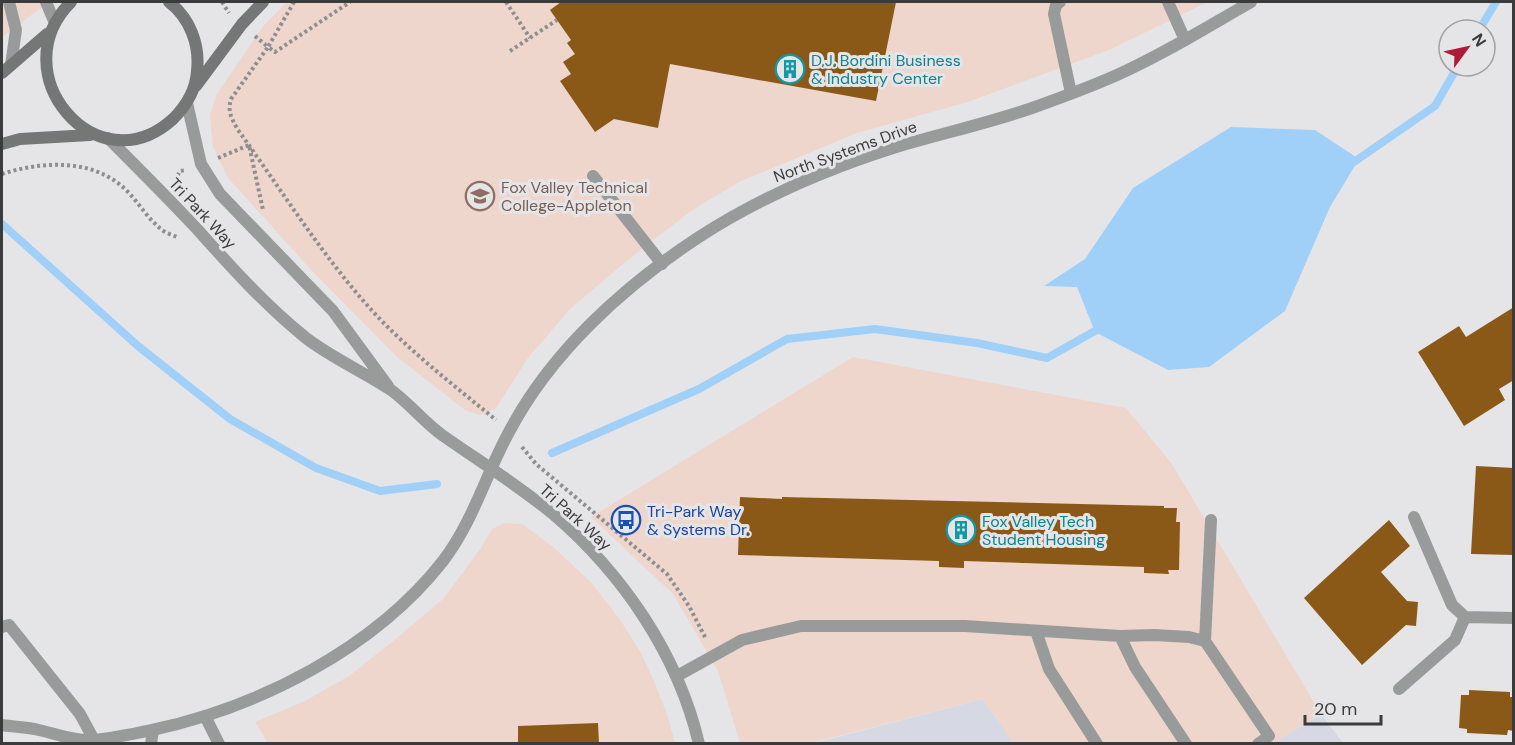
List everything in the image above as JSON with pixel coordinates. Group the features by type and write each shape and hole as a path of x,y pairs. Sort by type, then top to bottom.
{"main road":[{"path":"71,2 54,21 43,49 43,64 50,94 68,119 80,129 108,138 131,138 153,133 166,125 187,103 197,74 196,44 183,16 169,2"},
{"path":"193,89 242,24 263,2"},
{"path":"6,69 47,34"},
{"path":"2,144 20,139 93,135"}],"street":[{"path":"6,69 16,30 9,2"},
{"path":"46,2 54,21"},
{"path":"1168,2 1185,40"},
{"name":"North Systems Drive","path":"2,725 37,730 71,742 94,740 186,723 282,686 343,650 381,623 414,593 442,561 460,535 509,431 541,382 570,346 607,310 662,264 700,237 774,193 810,177 891,149 1029,109 1116,75 1185,40 1251,2"},
{"path":"1056,3 1054,14 1071,93"},
{"name":"Tri Park Way","path":"187,103 201,164 210,181 333,311 392,391"},
{"name":"Tri Park Way","path":"108,138 167,197 239,276 306,339 392,391 440,433 493,469 552,514 588,546 630,597 664,650 687,702 699,744"},
{"path":"593,176 662,264"},
{"path":"1414,517 1452,605 1465,617 1514,618"},
{"path":"1210,519 1205,641 1269,736 1258,744"},
{"path":"1399,689 1455,640 1465,617"},
{"path":"4,624 80,714 94,740"},
{"path":"677,676 742,640 801,626 965,626 1120,636 1189,637 1205,641"},
{"path":"1036,631 1048,669 1097,744"},
{"path":"1120,636 1135,667 1186,744"},
{"path":"205,716 219,744"},
{"path":"151,744 153,729"}],"path":[{"path":"222,2 230,14"},
{"path":"294,2 268,47 231,99 228,107 230,116 316,242 376,315 400,339 509,431 536,464 667,574 689,606 714,656"},
{"path":"254,35 275,52 350,2"},
{"path":"506,2 530,38"},
{"path":"510,51 557,20"},
{"path":"218,158 249,145"},
{"path":"249,145 263,212 266,241"},
{"path":"2,174 34,166 57,164 102,172 127,190 143,209"},
{"path":"176,180 180,171 190,169"}],"shaded area":[{"path":"2,2 49,2 2,37"},
{"name":"Fox Valley Technical College-Appleton","path":"287,2 1208,2 1109,50 968,102 857,133 739,182 691,211 570,309 528,358 496,408 480,415 465,410 397,357 313,272 228,178 213,147 210,116 216,95 264,25"},
{"path":"853,357 1126,408 1172,464 1321,714 1274,743 1014,744 983,699 811,743 740,743 718,671 673,594 591,517"},
{"path":"504,523 522,524 552,546 591,582 621,621 641,653 667,714 675,743 268,743 255,722 305,701 349,676 398,637 443,599 481,548 492,529"},
{"path":"983,699 1014,743 811,744"},
{"path":"1321,714 1343,743 1274,743"}],"water":[{"path":"1231,127 1315,130 1359,159 1330,207 1285,311 1209,367 1168,370 1095,332 1077,287 1044,286 1085,259 1133,188"}],"building":[{"name":"D.J. Bordini Business & Industry Center","path":"561,2 896,2 876,101 670,64 658,128 614,119 595,132 560,81 571,74 563,62 575,54 567,43 571,40 550,10"},
{"path":"1514,307 1514,380 1499,389 1505,400 1464,426 1418,352 1459,326 1466,337"},
{"path":"1476,466 1514,468 1514,555 1471,554"},
{"name":"Fox Valley Tech Student Housing","path":"740,497 1177,508 1176,522 1180,522 1179,570 1168,570 1169,574 1144,573 1144,567 964,561 964,568 939,567 939,561 738,555"},
{"path":"1389,520 1410,546 1381,572 1407,601 1418,602 1416,626 1406,625 1362,665 1304,598"},
{"path":"1469,690 1510,692 1510,697 1514,697 1514,731 1508,730 1507,735 1467,733 1467,729 1459,728 1461,695 1469,695"},
{"path":"598,723 599,744 518,744 518,726"}],"waterway":[{"path":"1486,18 1496,2"},
{"path":"1351,164 1435,106 1451,78"},
{"path":"2,224 138,346 230,419 316,468 380,491 437,484"},
{"path":"552,453 699,389 787,339 875,329 977,343 1047,358 1102,327"}],"place":[{"name":"D.J. Bordini Business & Industry Center","path":"790,69"},
{"name":"Fox Valley Technical College-Appleton","path":"480,196"},
{"name":"Tri-Park Way & Systems Dr.","path":"626,520"},
{"name":"Fox Valley Tech Student Housing","path":"961,530"}]}
